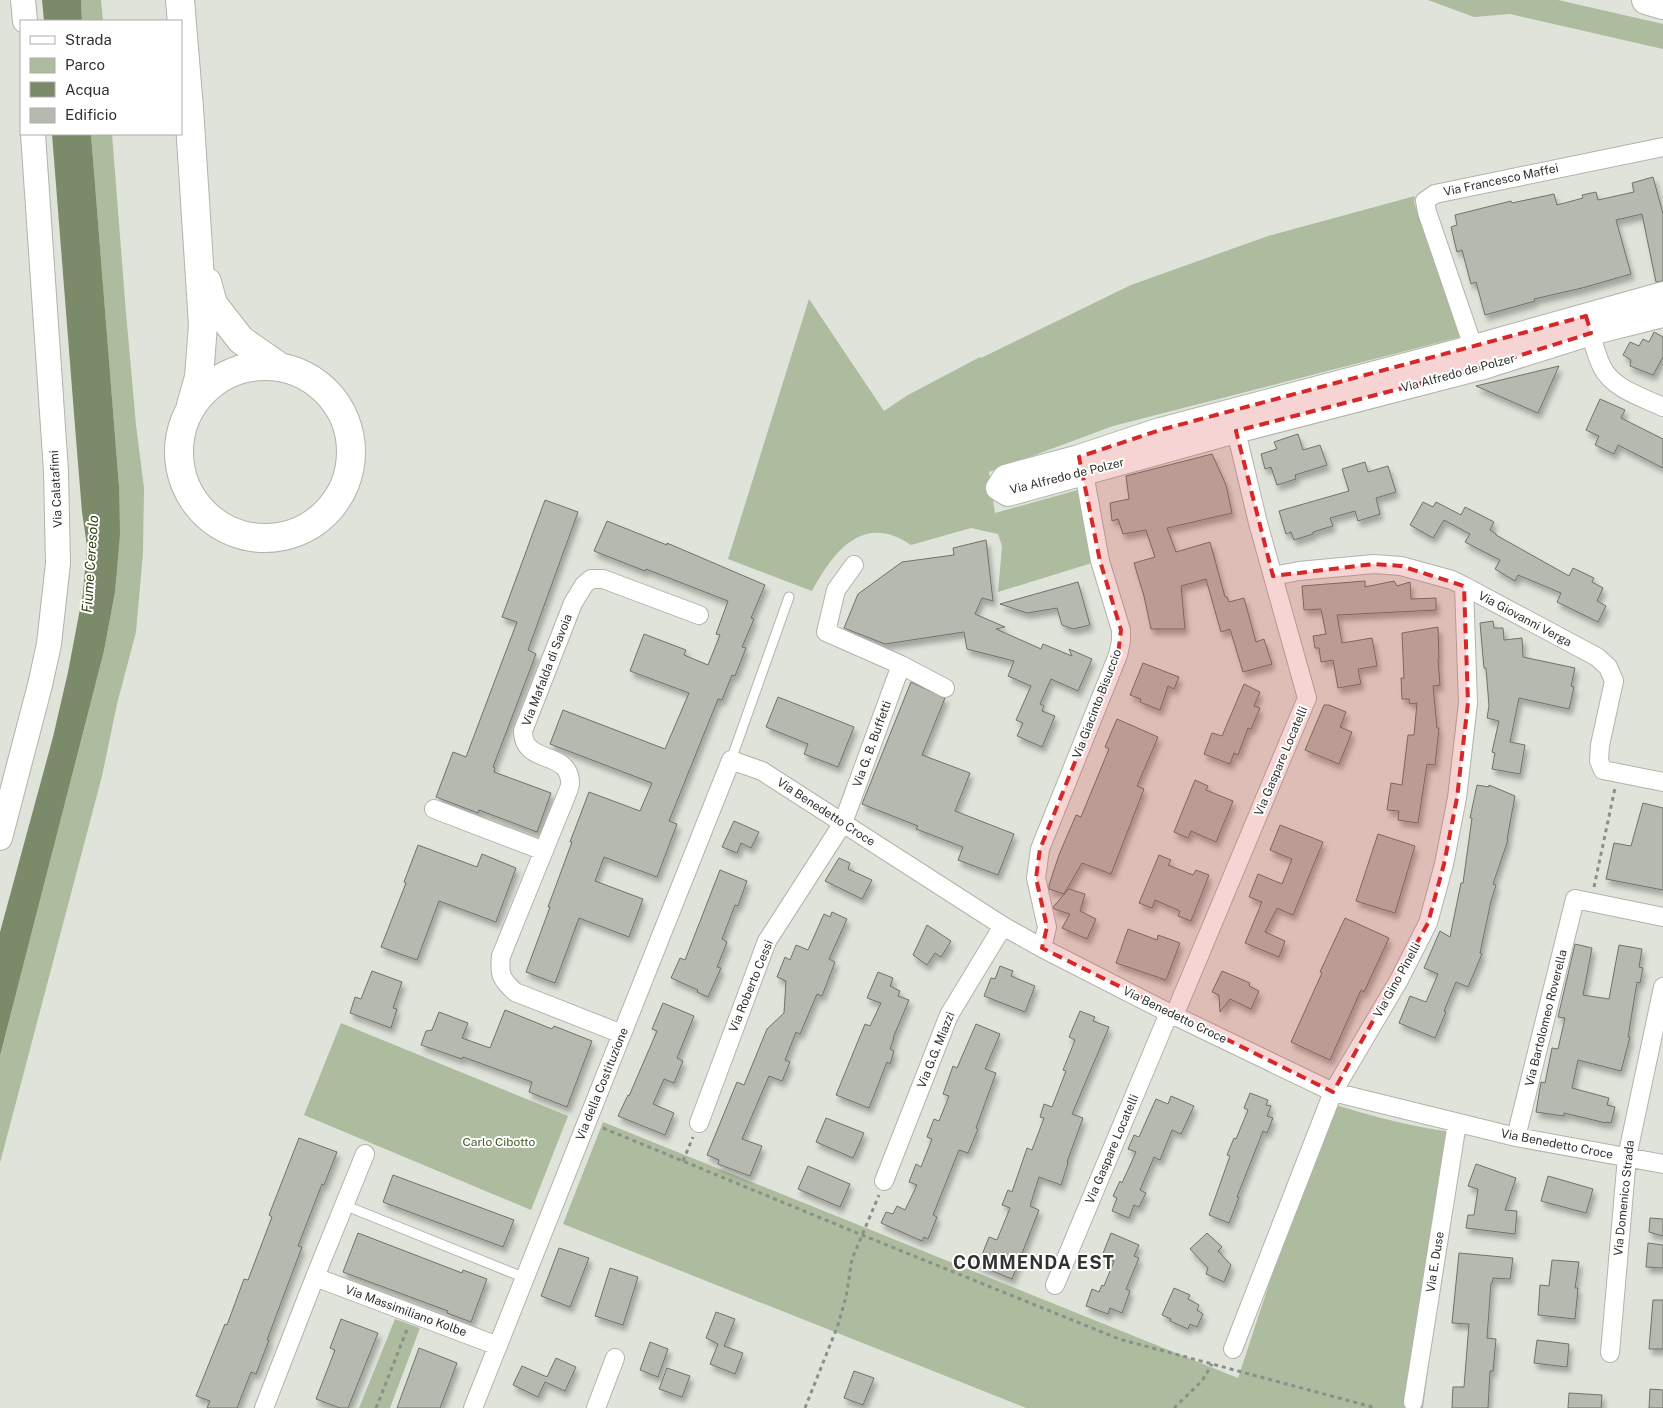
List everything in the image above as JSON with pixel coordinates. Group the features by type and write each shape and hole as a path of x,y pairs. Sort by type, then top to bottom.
{"main road":[{"path":"23,0 25,20"},
{"path":"162,0 165,20"},
{"path":"180,0 181,20"},
{"path":"186,113 198,74 196,0"},
{"path":"1646,0 1663,5"},
{"path":"182,38 186,113 203,325 199,377 180,437 179,467 189,494 208,517 233,533 262,539 291,535 317,522 337,501 350,474 352,444 345,416 329,392 305,374 277,365 241,340 213,304 198,247"},
{"name":"Via Calatafimi","path":"0,838 40,686 49,644 58,563 56,471 32,135"},
{"name":"Via Alfredo de Polzer","path":"1081,465 1160,430 1232,422 1477,357 1588,325 1663,294"},
{"name":"Via Alfredo de Polzer","path":"1588,325 1663,315"},
{"path":"189,409 205,389 226,374 251,366 277,365"}],"street":[{"name":"Via Francesco Maffei","path":"1477,357 1427,212 1426,201 1435,194 1663,147"},
{"path":"1588,325 1602,367 1609,377 1620,387 1663,407"},
{"name":"Via Gaspare Locatelli","path":"1055,1285 1307,698 1232,422"},
{"name":"Via Giacinto Bisuccio","path":"1042,948 1047,927 1036,878 1040,849 1122,641 1121,630 1100,561 1081,465"},
{"name":"Via Giovanni Verga","path":"1273,576 1300,571 1374,564 1401,566 1452,580 1464,586 1597,657 1608,667 1614,681 1600,745 1599,761 1603,770 1663,782"},
{"path":"854,565 836,590 826,632 901,664 945,688"},
{"name":"Via Mafalda di Savoia","path":"622,1034 515,992 503,981 500,970 502,956 571,782 568,772 562,764 530,750 523,741 523,732 573,603 584,585 591,579 603,579 699,615"},
{"name":"Via Gino Pinelli","path":"1233,1349 1333,1092 1399,980 1428,923 1444,864 1457,798 1468,703 1464,586"},
{"name":"Via G. B. Buffetti","path":"843,822 901,664"},
{"name":"Via Benedetto Croce","path":"731,760 762,770 1003,926 1042,948 1333,1092 1516,1137 1663,1164"},
{"name":"Via della Costituzione","path":"473,1408 731,760"},
{"path":"434,809 544,851"},
{"name":"Via Roberto Cessi","path":"699,1123 767,941 843,822"},
{"path":"1583,900 1663,918"},
{"name":"Via Bartolomeo Roverella","path":"1516,1137 1583,900"},
{"name":"Via G.G. Miazzi","path":"884,1181 949,1015 1003,926"},
{"name":"Via Domenico Strada","path":"1610,1353 1627,1157 1663,987"},
{"name":"Via E. Duse","path":"1413,1402 1457,1123"},
{"path":"264,1408 365,1154"},
{"name":"Via Massimiliano Kolbe","path":"315,1277 498,1346"},
{"path":"596,1408 615,1358"}],"lane":[{"path":"731,760 789,597"},
{"path":"344,1205 525,1278"}],"path":[{"path":"1583,900 1618,773"},
{"path":"683,1161 699,1123"},
{"path":"603,1128 1119,1339 1376,1408"},
{"path":"805,1408 838,1325 846,1297 852,1259 884,1181"},
{"path":"376,1408 409,1324"},
{"path":"1174,1408 1202,1381 1212,1364"}],"highlighted area":[{"path":"1586,316 1591,333 1480,368 1236,431 1273,576 1374,564 1401,566 1464,586 1468,703 1457,798 1444,864 1428,923 1333,1092 1042,948 1047,927 1036,878 1040,849 1118,655 1121,630 1100,561 1079,457 1160,430"}],"green space":[{"path":"81,0 101,0 103,20 82,20"},
{"path":"1428,0 1558,0 1663,24 1663,49 1510,14 1474,17"},
{"path":"91,135 112,135 136,425 144,488 143,553 136,632 117,704 102,776 0,1163 0,1056 104,651 115,592 119,486"},
{"path":"1415,196 1414,202 1460,337 1113,426 989,472 995,513 1081,489 1085,528 1092,563 998,592 1002,546 998,534 971,528 911,545 894,536 878,533 864,535 851,541 840,551 820,576 812,591 728,559 809,299 884,411 908,395 980,357 1131,285 1268,236"},
{"name":"Carlo Cibotto","path":"341,1023 568,1116 531,1210 304,1115"},
{"path":"1329,1103 1394,1121 1459,1133 1423,1408 1026,1408 563,1224 603,1122 1238,1378"},
{"path":"395,1319 420,1328 390,1408 359,1408"}],"water":[{"path":"42,0 81,0 82,20 44,20"},
{"name":"Fiume Ceresolo","path":"52,135 91,135 119,486 120,534 115,592 104,651 0,1056 0,932 53,737 68,672 83,593 87,546 82,512"}],"building":[{"path":"1653,177 1663,214 1663,281 1656,282 1642,214 1616,220 1631,274 1534,299 1535,301 1485,315 1476,282 1471,284 1462,250 1457,252 1451,227 1457,225 1455,215 1511,201 1512,203 1554,194 1557,205 1583,198 1582,195 1596,192 1598,200 1634,192 1632,183"},
{"path":"1654,332 1663,337 1663,357 1653,375 1630,366 1631,360 1623,355 1630,342 1639,346 1643,339 1649,342"},
{"path":"1559,366 1538,413 1476,386"},
{"path":"1600,399 1625,410 1621,418 1663,439 1663,468 1618,445 1614,454 1595,445 1599,436 1586,430"},
{"path":"1298,434 1303,450 1320,445 1327,465 1295,475 1296,479 1277,485 1271,467 1265,469 1261,454 1277,449 1274,442"},
{"path":"1212,454 1226,485 1232,513 1167,528 1176,552 1210,542 1225,597 1227,597 1229,602 1244,598 1256,642 1264,639 1272,664 1243,672 1230,629 1221,632 1206,579 1181,586 1185,629 1151,629 1134,563 1155,557 1146,530 1123,534 1118,519 1112,521 1110,503 1129,499 1126,476"},
{"path":"1365,462 1368,472 1388,466 1396,492 1376,498 1380,514 1358,521 1355,511 1330,518 1333,526 1313,532 1313,534 1294,540 1291,532 1286,534 1279,511 1349,491 1342,469"},
{"path":"545,500 578,512 528,650 536,654 493,767 495,768 494,772 551,793 537,832 479,810 478,813 436,797 453,752 466,757 517,622 502,617"},
{"path":"1423,502 1433,507 1436,502 1461,515 1465,507 1494,522 1490,530 1496,535 1569,576 1573,568 1594,578 1592,582 1603,588 1597,601 1606,606 1598,622 1557,602 1561,593 1518,575 1515,581 1495,569 1500,560 1465,542 1470,534 1444,520 1433,538 1410,525"},
{"path":"607,521 667,545 667,543 765,585 751,618 754,619 742,647 746,648 735,676 732,675 722,700 718,699 669,821 677,824 657,877 604,857 595,881 643,899 629,937 579,918 555,983 526,972 589,792 640,811 652,783 550,744 563,710 665,749 689,693 630,671 644,634 686,650 684,655 708,665 720,635 716,634 728,601 594,551"},
{"path":"986,540 993,601 982,598 975,614 1005,627 996,629 1041,649 1043,644 1072,656 1069,649 1092,659 1078,691 1051,679 1040,704 1044,706 1042,711 1055,716 1042,747 1017,736 1023,723 1016,720 1031,686 1008,676 1014,661 967,649 964,632 885,644 844,628 858,594 902,562 954,555 953,548"},
{"path":"1365,581 1365,587 1394,581 1397,586 1410,582 1411,599 1436,598 1436,610 1337,615 1342,643 1372,638 1377,666 1358,669 1361,684 1338,688 1333,660 1321,662 1319,648 1315,648 1313,636 1326,634 1321,609 1304,610 1302,586"},
{"path":"1078,582 1090,625 1073,629 1062,625 1057,608 1027,613 1000,604"},
{"path":"1493,621 1494,628 1503,628 1504,640 1522,638 1523,657 1575,668 1571,686 1574,687 1569,709 1519,698 1510,742 1525,745 1520,774 1492,769 1495,753 1492,752 1499,721 1487,718 1489,706 1480,623"},
{"path":"1438,627 1440,685 1433,686 1437,728 1439,728 1435,765 1427,764 1418,823 1398,820 1399,811 1387,810 1391,783 1402,785 1408,735 1414,735 1417,703 1410,704 1409,699 1402,699 1401,678 1404,678 1402,633"},
{"path":"1143,663 1179,677 1174,689 1168,686 1160,710 1140,702 1141,699 1130,695"},
{"path":"911,682 945,698 922,755 970,773 955,811 1014,834 998,875 958,860 963,847 916,829 918,826 862,804"},
{"path":"1244,684 1260,692 1254,706 1260,708 1251,729 1248,728 1238,755 1234,753 1230,764 1204,754 1212,733 1222,736"},
{"path":"778,697 854,727 838,767 804,754 808,744 766,727"},
{"path":"1324,705 1329,705 1346,712 1340,727 1352,732 1339,764 1305,750"},
{"path":"1117,719 1158,737 1137,786 1144,789 1111,874 1082,863 1064,894 1049,889 1059,855 1076,815 1081,817 1109,749 1105,747"},
{"path":"1195,780 1208,786 1206,790 1233,801 1216,842 1191,831 1188,838 1174,832"},
{"path":"1477,785 1489,787 1489,785 1515,796 1508,840 1493,884 1496,885 1480,953 1482,954 1468,987 1456,982 1435,1038 1399,1023 1410,996 1426,1002 1438,974 1424,968 1440,931 1450,937 1461,883 1463,883 1472,818 1470,818"},
{"path":"1643,803 1663,808 1663,890 1606,879 1614,843 1631,846"},
{"path":"734,821 759,832 751,848 741,843 737,853 722,847"},
{"path":"1280,825 1323,842 1293,915 1277,908 1265,932 1285,941 1279,957 1245,943 1262,902 1249,897 1258,874 1282,884 1292,859 1270,850"},
{"path":"1378,834 1415,846 1395,913 1356,901"},
{"path":"418,845 477,867 482,854 516,868 496,922 439,901 417,960 381,947 406,883 404,882"},
{"path":"1159,855 1171,860 1168,865 1193,875 1196,870 1209,875 1191,921 1178,916 1180,911 1155,900 1152,908 1139,903"},
{"path":"839,858 850,863 848,869 872,880 862,899 825,881"},
{"path":"720,870 747,881 738,906 735,905 722,939 727,942 717,967 721,968 708,997 697,992 698,990 671,978 680,958 685,960"},
{"path":"1069,889 1085,894 1080,911 1096,919 1087,939 1062,928 1070,914 1053,907"},
{"path":"832,912 847,919 829,959 835,962 822,996 817,994 800,1034 796,1032 785,1060 790,1062 782,1081 769,1076 742,1139 762,1146 750,1176 718,1164 719,1160 707,1155 737,1082 744,1085 767,1029 784,1013 786,981 777,977 785,957 790,960 796,945 808,950 824,914 830,917"},
{"path":"1345,918 1389,938 1364,992 1361,990 1330,1060 1291,1042"},
{"path":"927,925 951,941 941,957 935,953 927,965 913,955"},
{"path":"1128,929 1157,940 1158,935 1180,943 1166,980 1116,963"},
{"path":"1575,944 1592,948 1583,995 1609,999 1619,945 1642,949 1639,967 1643,968 1640,983 1637,982 1628,1037 1630,1037 1621,1071 1578,1060 1572,1088 1609,1098 1607,1105 1615,1107 1611,1123 1564,1113 1564,1116 1536,1112 1541,1082 1545,1083 1552,1048 1558,1049 1565,1018 1558,1017"},
{"path":"1000,966 1013,971 1011,976 1035,986 1025,1012 984,996 991,978 995,979"},
{"path":"372,971 402,982 393,1008 397,1009 391,1028 350,1013 355,997 361,999"},
{"path":"1222,971 1250,983 1249,986 1259,991 1251,1009 1230,999 1220,1012 1219,995 1212,992"},
{"path":"878,972 893,978 890,986 900,991 898,996 909,1000 893,1038 890,1049 894,1051 890,1064 887,1062 869,1108 836,1095 865,1024 870,1026 881,1003 867,998"},
{"path":"663,1003 694,1016 677,1058 683,1061 674,1083 664,1079 653,1104 674,1113 665,1135 618,1116 629,1096 657,1031 652,1029"},
{"path":"505,1010 552,1029 554,1026 592,1041 567,1107 529,1092 532,1082 463,1057 462,1059 421,1045 426,1031 432,1030 439,1012 468,1023 462,1038 490,1048"},
{"path":"1080,1011 1095,1017 1093,1021 1109,1027 1072,1114 1083,1118 1061,1185 1039,1177 1030,1206 1039,1210 1012,1279 978,1265 989,1237 997,1240 1010,1208 1002,1205 1008,1190 1012,1192 1027,1148 1032,1150 1044,1118 1040,1117 1044,1104 1052,1107 1066,1071 1063,1070 1075,1040 1069,1037"},
{"path":"976,1024 1000,1034 985,1069 996,1073 976,1128 978,1129 968,1153 959,1150 933,1215 937,1217 928,1239 924,1237 922,1241 881,1223 886,1212 893,1214 897,1206 905,1210 917,1185 909,1182 916,1164 921,1167 932,1139 927,1137 934,1119 939,1121 949,1096 943,1094 953,1066 957,1068"},
{"path":"1250,1093 1268,1100 1266,1105 1271,1106 1267,1116 1273,1118 1267,1133 1263,1131 1237,1197 1239,1197 1229,1223 1209,1215 1230,1156 1227,1155 1248,1110 1244,1108"},
{"path":"1171,1096 1194,1106 1181,1134 1172,1130 1160,1160 1154,1157 1140,1190 1146,1193 1139,1207 1134,1205 1129,1218 1112,1211 1117,1198 1113,1196 1120,1181 1122,1183 1136,1152 1128,1149 1134,1135 1139,1137 1156,1099 1168,1104"},
{"path":"826,1118 864,1133 853,1158 816,1142"},
{"path":"299,1138 337,1152 324,1185 322,1184 298,1246 302,1247 256,1374 251,1372 237,1408 207,1408 210,1401 196,1396 225,1324 227,1325 244,1279 248,1280 272,1217 269,1215"},
{"path":"1476,1164 1516,1178 1505,1210 1517,1211 1515,1234 1466,1228 1468,1215 1474,1215 1478,1189 1468,1186"},
{"path":"808,1166 850,1184 840,1207 798,1189"},
{"path":"393,1175 514,1220 503,1247 383,1202"},
{"path":"1548,1176 1593,1189 1586,1213 1541,1201"},
{"path":"1650,1218 1663,1219 1663,1236 1649,1232"},
{"path":"358,1233 462,1273 463,1270 487,1279 471,1322 447,1313 448,1311 343,1272"},
{"path":"1111,1233 1139,1245 1134,1256 1139,1258 1126,1289 1130,1291 1122,1313 1110,1308 1108,1314 1086,1306 1092,1289 1099,1292 1102,1285 1104,1286 1114,1261 1102,1256"},
{"path":"1207,1233 1222,1247 1218,1251 1231,1265 1224,1282 1206,1274 1208,1268 1190,1249"},
{"path":"1648,1243 1663,1245 1663,1268 1646,1267"},
{"path":"559,1248 589,1258 570,1307 541,1296"},
{"path":"1459,1253 1513,1258 1510,1279 1493,1278 1491,1283 1487,1338 1496,1339 1493,1371 1490,1371 1488,1408 1452,1408 1453,1387 1464,1387 1469,1324 1452,1323"},
{"path":"1552,1260 1579,1262 1575,1288 1578,1288 1575,1319 1538,1315 1540,1285 1549,1286"},
{"path":"610,1268 638,1277 623,1325 595,1316"},
{"path":"1174,1288 1190,1295 1188,1299 1199,1305 1197,1310 1203,1314 1197,1327 1190,1324 1188,1329 1162,1315"},
{"path":"1653,1300 1663,1300 1663,1349 1649,1349"},
{"path":"716,1312 735,1319 724,1346 743,1353 735,1374 710,1364 718,1344 706,1338"},
{"path":"341,1319 378,1333 348,1408 340,1408 316,1399 335,1350 330,1348"},
{"path":"1537,1340 1569,1344 1567,1367 1534,1363"},
{"path":"650,1342 668,1349 658,1377 640,1370"},
{"path":"419,1348 457,1363 440,1408 397,1408"},
{"path":"556,1358 576,1367 565,1391 545,1382 538,1397 513,1385 522,1366 547,1377"},
{"path":"667,1368 690,1376 682,1397 659,1389"},
{"path":"854,1371 874,1378 863,1405 844,1398"},
{"path":"1650,1389 1663,1390 1663,1408 1649,1408"},
{"path":"1569,1393 1602,1395 1601,1408 1568,1408"}],"district":[{"name":"COMMENDA EST","path":"1034,1263"}]}
